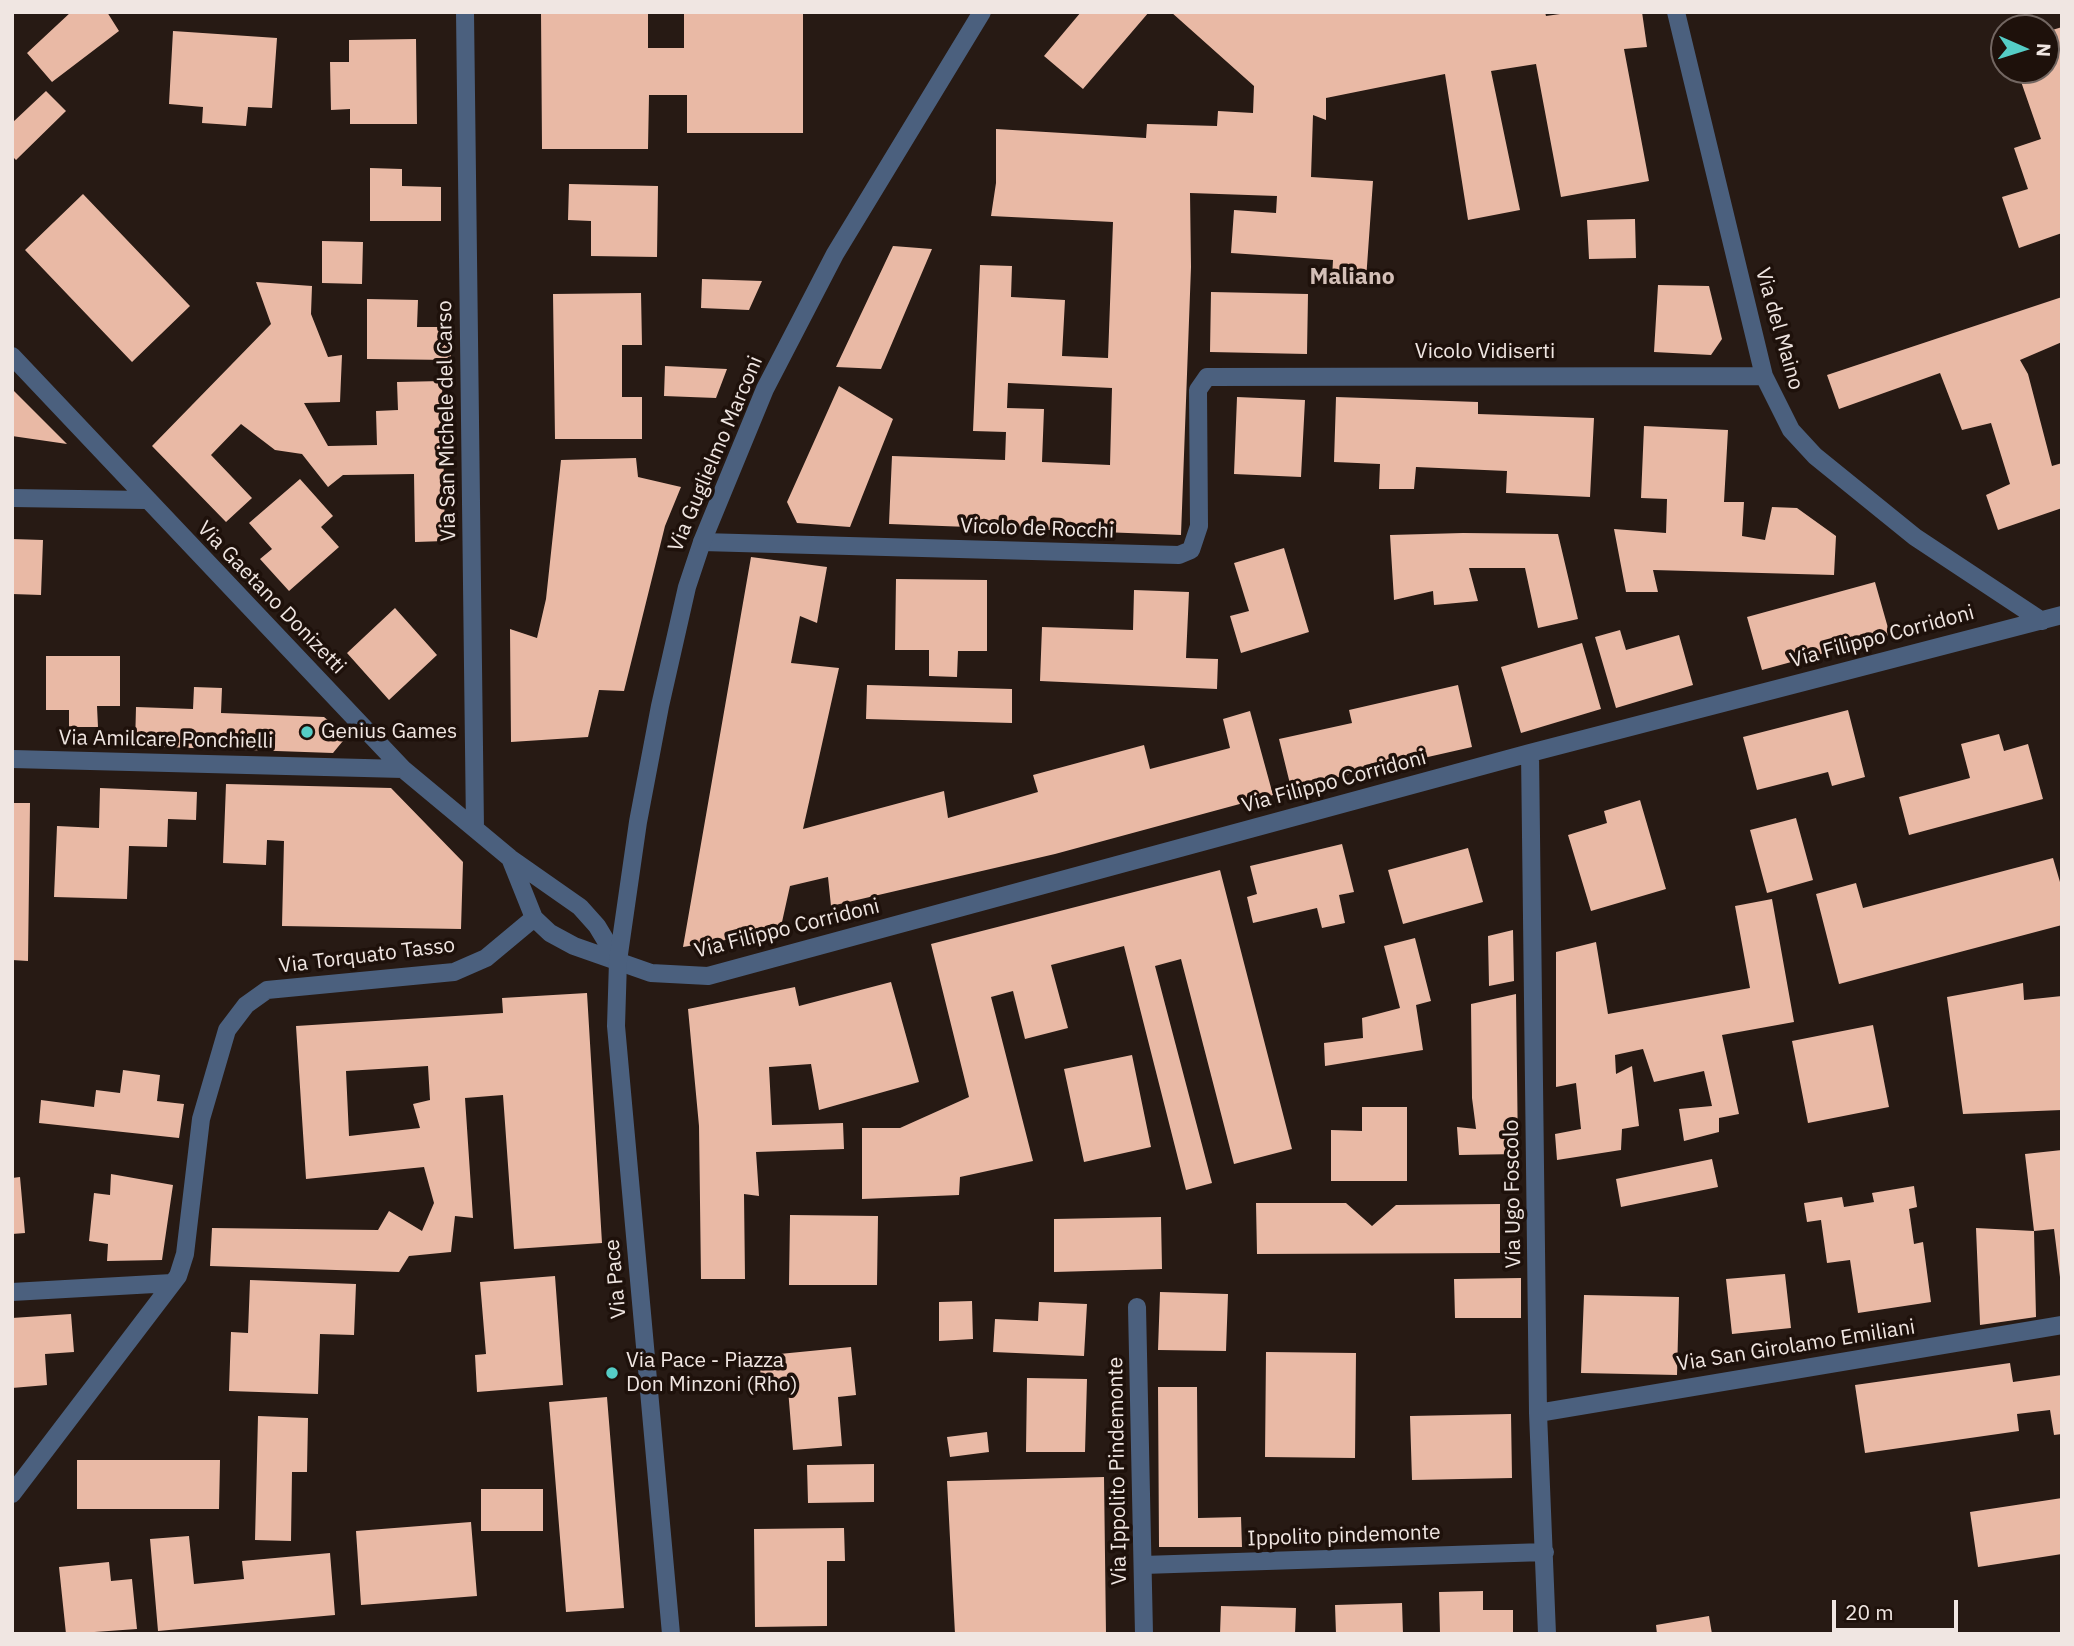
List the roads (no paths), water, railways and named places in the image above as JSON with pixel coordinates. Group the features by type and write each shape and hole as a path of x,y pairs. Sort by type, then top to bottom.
{"street":[{"name":"Via San Michele del Carso","path":"465,12 475,829"},
{"name":"Via Guglielmo Marconi","path":"618,961 638,822 660,706 687,587 702,542 765,389 835,254 982,12"},
{"name":"Via del Maino","path":"1676,12 1764,376 1791,430 1815,456 1915,537 2042,621"},
{"name":"Via Gaetano Donizetti","path":"12,356 403,769 510,858 579,907 597,926 618,961"},
{"name":"Vicolo Vidiserti","path":"1207,377 1764,376"},
{"name":"Vicolo de Rocchi","path":"702,542 1179,555 1191,550 1199,526 1198,390 1207,377"},
{"path":"12,498 146,500"},
{"name":"Via Filippo Corridoni","path":"534,918 550,933 574,946 651,973 708,976 1530,752 1967,637 2062,615"},
{"name":"Via Ugo Foscolo","path":"1530,752 1538,1413 1547,1634"},
{"name":"Via Amilcare Ponchielli","path":"12,759 403,769"},
{"path":"510,858 534,918"},
{"name":"Via Torquato Tasso","path":"12,1494 172,1283 185,1255 201,1119 217,1058 228,1030 246,1004 267,990 454,972 486,958 534,918"},
{"name":"Via Pace","path":"618,961 616,1026 671,1634"},
{"path":"12,1292 172,1283"},
{"name":"Via Ippolito Pindemonte","path":"1138,1307 1144,1634"},
{"name":"Via San Girolamo Emiliani","path":"1538,1413 2062,1325"},
{"name":"Ippolito pindemonte","path":"1143,1565 1545,1552"}],"place":[{"name":"Genius Games","path":"307,732"},
{"name":"Via Pace - Piazza Don Minzoni (Rho)","path":"612,1373"}],"district":[{"name":"Maliano","path":"1352,277"}]}
